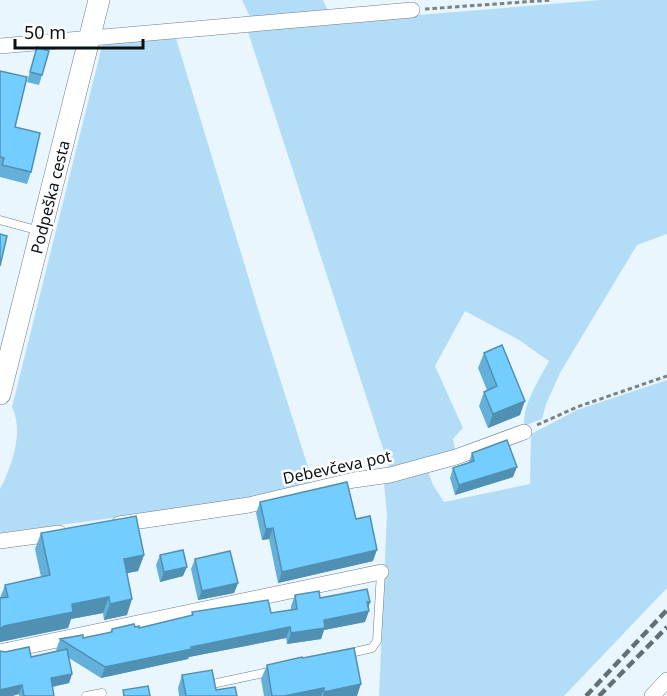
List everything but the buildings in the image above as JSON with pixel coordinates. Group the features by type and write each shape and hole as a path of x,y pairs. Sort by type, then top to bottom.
{"main road":[{"name":"Podpeška cesta","path":"0,394 3,372 99,0"}],"street":[{"path":"0,46 412,10"},
{"name":"Debevčeva pot","path":"104,526 249,505 354,480 390,475 456,457 524,432"},
{"path":"0,541 69,531"},
{"path":"0,652 381,572"},
{"path":"652,696 667,680"}],"lane":[{"path":"0,220 41,231"},
{"path":"332,657 372,648 376,641 381,572"},
{"path":"217,683 286,668"},
{"path":"86,696 102,693"}],"path":[{"path":"412,10 552,0"},
{"path":"524,432 577,407 667,376"}],"shaded area":[{"path":"242,0 323,0 328,11 250,17"},
{"path":"600,0 667,0 667,234 637,245 560,373 542,419 524,426 529,401 549,361 519,340 465,311 435,366 463,428 453,439 456,452 390,470 247,29"},
{"path":"175,35 309,470 310,486 248,500 0,533 0,489 11,463 17,434 12,407 102,46 106,41"},
{"path":"667,380 667,588 564,696 379,696 387,513 384,485 389,481 428,471 433,485 444,502 530,484 531,434 577,410"}],"railway":[{"path":"586,696 667,610"},
{"path":"599,696 667,627"}]}
